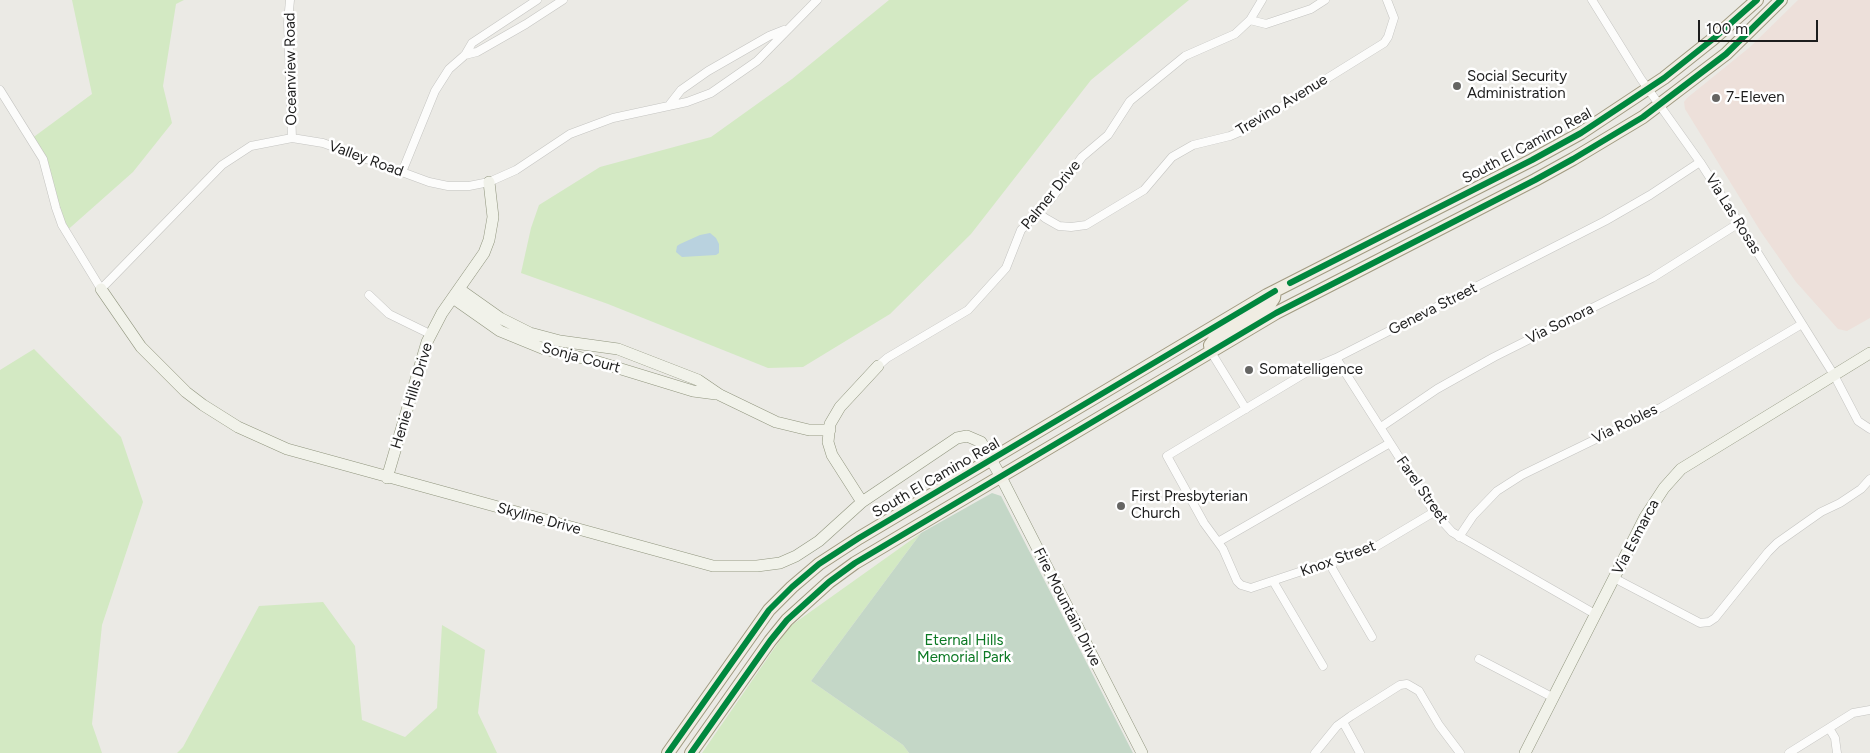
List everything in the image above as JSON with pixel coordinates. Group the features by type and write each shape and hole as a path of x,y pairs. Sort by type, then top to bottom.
{"main road":[{"name":"South El Camino Real","path":"668,753 770,610 792,587 819,564 1275,291 1532,160 1580,133 1649,89 1713,39 1757,0"},
{"name":"South El Camino Real","path":"691,753 787,620 805,603 855,564 1298,301 1573,159 1643,117 1726,54 1781,0"},
{"path":"1211,352 1210,345 1214,340 1270,304 1274,298 1275,291"}],"street":[{"name":"Oceanview Road","path":"290,0 288,22 292,138"},
{"path":"402,172 435,91 449,69 465,54 472,42 537,0"},
{"path":"465,54 477,52 563,0"},
{"name":"Valley Road","path":"101,289 222,165 251,146 292,138 323,143 429,182 448,186 469,186 489,182 516,170 570,134 613,118 670,104 687,102 711,93 757,61 817,0"},
{"name":"Palmer Drive","path":"862,502 832,455 828,442 830,424 840,407 887,358 968,310 1006,268 1021,230 1051,199 1082,157 1108,135 1130,101 1185,56 1235,34 1250,20 1262,0"},
{"path":"1250,20 1266,24 1312,9 1325,0"},
{"name":"Trevino Avenue","path":"1038,212 1044,218 1059,226 1086,225 1144,190 1172,157 1193,145 1230,136 1244,130 1384,43 1394,18 1388,0"},
{"name":"Via Las Rosas","path":"1592,0 1739,223 1834,375 1858,421 1870,429"},
{"name":"Valley Road","path":"670,104 681,90 708,71 768,36 787,29"},
{"path":"0,90 44,160 62,225 101,289"},
{"name":"Geneva Street","path":"1218,542 1204,523 1168,456 1317,366 1605,221 1650,195 1700,162"},
{"name":"Henie Hills Drive","path":"388,478 430,334 484,253 489,240 493,217 489,182"},
{"name":"Via Sonora","path":"1381,427 1437,389 1494,357 1652,278 1739,223"},
{"name":"Skyline Drive","path":"101,289 141,347 186,392 238,427 287,449 713,566 757,566 780,563 796,556 819,542 862,502 957,438 967,436 981,442 992,460"},
{"name":"Sonja Court","path":"456,293 500,331 544,349 595,361 693,391 720,394"},
{"name":"Sonja Court","path":"456,293 530,333 560,341 588,344 626,352 698,380 720,394 776,422 809,430 830,430"},
{"path":"369,295 390,314 430,334"},
{"name":"Via Robles","path":"1460,537 1473,516 1497,491 1513,480 1662,407 1802,324"},
{"path":"1211,352 1246,409"},
{"name":"Via Esmarca","path":"1524,753 1554,698 1645,516 1664,488 1681,469 1870,353"},
{"name":"Farel Street","path":"1336,358 1434,512 1452,532 1595,614"},
{"path":"1218,542 1390,442"},
{"name":"Fire Mountain Drive","path":"992,460 1142,753"},
{"path":"1614,578 1700,624 1709,622 1715,618 1777,543 1821,512 1840,503 1861,489 1870,479"},
{"name":"Knox Street","path":"1218,542 1240,586 1251,588 1377,546 1434,512"},
{"path":"1329,563 1372,637"},
{"path":"1273,582 1323,666"},
{"path":"1479,659 1554,698"},
{"path":"1315,753 1337,726 1400,685 1407,684 1419,691 1439,725 1460,753"},
{"path":"1789,753 1853,713 1870,710"},
{"path":"1343,722 1360,753"},
{"path":"1828,728 1835,738 1836,753"}],"shaded area":[{"path":"1798,0 1870,0 1870,318 1847,331 1838,329 1796,282 1761,232 1685,109 1684,102 1687,98 1750,47"}],"green space":[{"path":"72,0 184,0 176,4 163,86 172,123 133,172 63,234 47,169 31,139 92,94"},
{"path":"889,0 1189,0 1091,80 971,234 890,314 803,367 768,368 608,304 521,273 531,228 539,205 600,167 711,137 792,79"},
{"path":"34,349 121,437 143,502 102,625 92,724 102,753 0,753 0,370"},
{"name":"Eternal Hills Memorial Park","path":"992,493 1001,496 1133,753 909,753 903,745 811,681 921,533"},
{"path":"921,533 811,681 903,745 909,753 702,753 789,627"},
{"path":"323,602 355,646 362,720 405,737 437,708 442,625 485,650 478,713 497,753 177,753 183,747 259,606"}],"water":[{"path":"710,233 719,244 719,253 716,255 682,257 676,252 677,246 680,244 700,235"}],"cycle path":[{"path":"1290,283 1532,160 1581,133 1664,78 1713,39 1757,0"},
{"path":"691,753 787,620 829,582 855,563 1276,313 1535,180 1643,117 1726,54 1781,0"},
{"path":"668,753 769,610 819,564 859,538 1275,291"}],"place":[{"name":"Social Security Administration","path":"1457,86"},
{"name":"7-Eleven","path":"1716,98"},
{"name":"Somatelligence","path":"1249,370"},
{"name":"First Presbyterian Church","path":"1121,506"}]}
